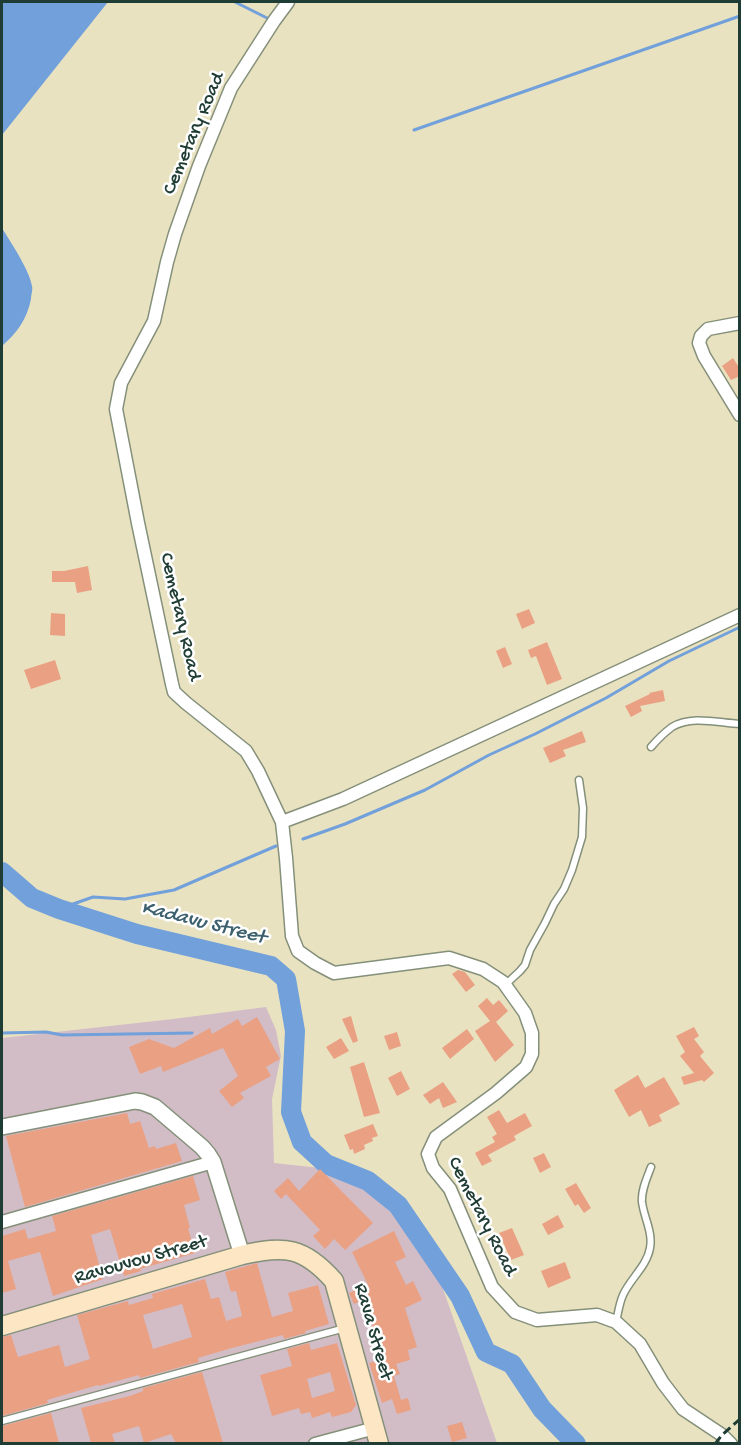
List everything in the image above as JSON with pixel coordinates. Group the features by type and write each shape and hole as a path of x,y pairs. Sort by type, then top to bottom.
{"main road":[{"name":"Ravouvou Street","path":"2,1326 242,1255 266,1249 296,1252"},
{"name":"Rava Street","path":"296,1252 314,1262 334,1281 377,1436"}],"street":[{"name":"Cemetary Road","path":"288,2 231,88 199,166 175,234 154,321 121,383 116,409 174,692 246,751 258,771 283,828 292,936 298,951 334,974 449,958 483,969 503,982 525,1013 532,1033 532,1054 526,1067 436,1137 428,1154 433,1168 450,1188 492,1287 515,1312 537,1320 597,1315 616,1322"},
{"path":"740,323 708,330 701,336 699,343 704,356 740,415"},
{"path":"283,828 740,615"},
{"path":"2,1127 135,1101 155,1107 202,1147 213,1162 242,1255"},
{"path":"2,1222 213,1162"},
{"path":"616,1322 640,1344 663,1383 683,1409 731,1443"},
{"path":"315,1443 377,1436"}],"lane":[{"path":"651,747 673,727 686,722 740,724"},
{"path":"505,985 525,965 530,950 572,870 582,837 583,808 579,780"},
{"path":"616,1322 623,1295 650,1251 651,1237 642,1195 651,1167"},
{"path":"2,1421 347,1327"}],"shaded area":[{"path":"266,1007 276,1030 281,1056 272,1099 274,1163 320,1168 372,1194 405,1222 435,1266 497,1443 2,1443 2,1038"}],"water":[{"path":"2,2 108,2 2,135"},
{"path":"2,228 24,264 32,289 24,319 17,331 2,346"}],"building":[{"path":"733,358 740,369 740,376 731,380 722,366"},
{"path":"88,566 92,590 77,593 75,582 52,582 52,571"},
{"path":"529,609 535,623 522,629 516,614"},
{"path":"51,613 65,614 65,636 50,635"},
{"path":"547,642 562,679 547,685 536,656 531,658 528,650"},
{"path":"505,647 512,664 503,668 496,651"},
{"path":"55,660 61,679 31,689 24,670"},
{"path":"663,690 665,701 640,706 642,711 631,717 625,706 649,693"},
{"path":"582,731 586,742 563,750 566,756 550,763 543,748"},
{"path":"458,970 465,972 475,985 466,992 452,974"},
{"path":"487,998 493,1005 499,1000 508,1011 496,1022 514,1045 495,1062 475,1031 490,1021 478,1006"},
{"path":"351,1016 358,1041 353,1043 342,1019"},
{"path":"257,1017 280,1059 266,1067 271,1076 240,1093 244,1098 232,1107 219,1091 238,1076 223,1048 163,1072 161,1066 140,1074 129,1047 149,1039 174,1048 210,1028 212,1034 238,1019 242,1026"},
{"path":"694,1027 699,1036 694,1039 704,1052 700,1056 714,1073 704,1082 702,1080 684,1085 681,1077 694,1073 680,1056 685,1052 676,1036"},
{"path":"467,1029 474,1039 450,1059 442,1048"},
{"path":"397,1032 401,1046 389,1050 384,1036"},
{"path":"341,1038 349,1051 334,1059 326,1047"},
{"path":"364,1062 380,1113 364,1117 350,1067"},
{"path":"401,1071 410,1089 397,1096 388,1078"},
{"path":"638,1075 645,1088 664,1077 680,1104 659,1115 662,1121 649,1127 641,1110 629,1117 614,1090"},
{"path":"443,1082 457,1102 443,1108 439,1098 430,1104 423,1095"},
{"path":"499,1110 507,1123 525,1113 532,1126 514,1136 516,1140 488,1155 492,1161 482,1166 475,1153 495,1142 492,1137 497,1134 487,1117"},
{"path":"127,1113 130,1124 140,1121 149,1148 155,1146 156,1149 176,1143 182,1161 25,1207 6,1136"},
{"path":"373,1124 378,1136 364,1145 365,1149 354,1154 344,1135"},
{"path":"544,1153 551,1167 540,1173 533,1158"},
{"path":"320,1169 373,1223 345,1250 334,1239 325,1249 313,1236 320,1230 286,1194 281,1199 274,1191 288,1178 299,1191"},
{"path":"193,1176 200,1200 184,1205 195,1253 124,1276 110,1229 91,1235 103,1279 53,1296 40,1252 8,1261 16,1289 2,1293 2,1236 25,1229 28,1239 56,1231 52,1216"},
{"path":"576,1183 591,1208 584,1213 578,1204 575,1206 565,1189"},
{"path":"558,1215 564,1227 548,1235 542,1224"},
{"path":"512,1228 524,1255 511,1260 499,1233"},
{"path":"394,1231 406,1257 395,1262 406,1285 413,1281 422,1300 405,1308 417,1347 408,1350 410,1360 396,1364 400,1374 394,1376 401,1400 408,1398 411,1410 397,1414 392,1399 382,1403 369,1363 386,1358 381,1341 374,1343 369,1327 373,1326 364,1300 354,1304 349,1293 368,1285 352,1252"},
{"path":"565,1262 571,1278 548,1288 541,1271"},
{"path":"257,1263 272,1317 293,1311 288,1293 318,1285 329,1324 284,1339 283,1335 232,1348 198,1358 199,1362 140,1378 139,1375 98,1385 2,1416 2,1337 11,1335 18,1357 59,1345 65,1367 90,1359 77,1315 128,1301 129,1305 153,1298 152,1294 205,1279 211,1299 219,1297 226,1321 242,1316 236,1291 231,1292 225,1272","holes":["182,1304 192,1337 153,1349 143,1315"]},
{"path":"309,1343 311,1350 337,1343 356,1405 351,1412 332,1417 330,1412 312,1418 310,1412 301,1414 299,1408 272,1416 260,1375 292,1366 287,1349","holes":["330,1372 335,1391 312,1398 307,1379"]},
{"path":"202,1372 223,1443 176,1443 171,1434 144,1443 139,1426 112,1434 115,1443 91,1443 81,1408 130,1396 143,1391 143,1388"},
{"path":"51,1413 59,1443 2,1443 2,1426"},
{"path":"462,1422 467,1438 452,1442 447,1426"}],"waterway":[{"path":"235,2 267,18"},
{"path":"414,130 740,16"},
{"path":"303,839 425,790 489,755 606,698 669,661 740,627"},
{"path":"59,909 93,897 125,899 174,890 276,846"},
{"name":"Kadavu Street","path":"2,872 32,898 59,909 137,934 271,966 286,979 295,1031 291,1112 302,1142 326,1164 368,1181 398,1205 460,1296 486,1352 512,1364 542,1409 576,1444"},
{"path":"2,1033 46,1032 62,1035 192,1033"}],"railway":[{"path":"715,1444 740,1419"}]}
